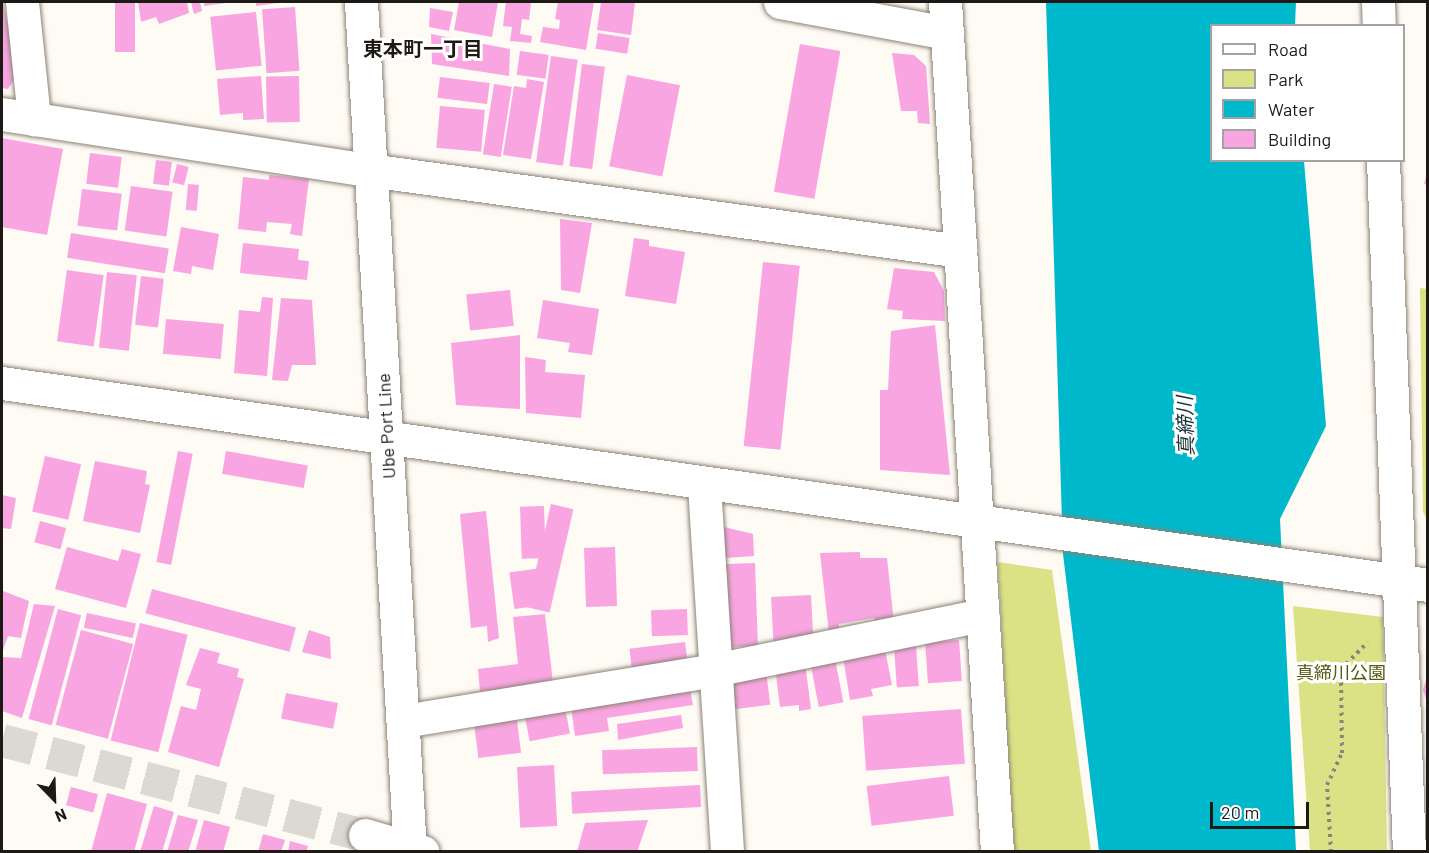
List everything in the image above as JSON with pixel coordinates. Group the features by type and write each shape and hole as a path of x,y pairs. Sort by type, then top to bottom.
{"street":[{"path":"22,2 34,119"},
{"name":"Ube Port Line","path":"361,2 369,170 388,439 403,721 414,850"},
{"path":"780,2 946,17 997,852"},
{"path":"1378,2 1379,24"},
{"path":"2,114 369,170 960,251"},
{"path":"1383,162 1412,583 1400,634 1417,732 1409,852"},
{"path":"2,383 704,485 1050,532 1293,569 1412,583"},
{"path":"704,485 727,852"},
{"path":"403,721 714,670 982,615"},
{"path":"365,835 414,850"}],"path":[{"path":"1331,852 1327,785 1341,753 1341,669 1364,643 1400,634"}],"green space":[{"path":"1420,288 1428,289 1427,520 1423,512"},
{"path":"998,562 1052,570 1091,851 1013,851"},
{"name":"真締川公園","path":"1293,606 1383,617 1387,851 1310,851"}],"water":[{"name":"真締川","path":"1046,2 1296,2 1295,24 1210,24 1210,162 1304,162 1326,426 1280,519 1296,851 1099,851 1063,554"}],"building":[{"path":"3,2 17,75 8,89 2,88"},
{"path":"115,2 135,2 135,52 115,52"},
{"path":"138,2 187,2 189,13 159,24 156,17 141,22"},
{"path":"191,2 200,2 202,11 194,14"},
{"path":"204,2 225,2 226,3 204,6"},
{"path":"256,2 277,2 277,3 256,6"},
{"path":"459,2 498,2 492,37 454,30"},
{"path":"506,2 531,2 529,20 522,19 520,34 532,36 531,43 510,41 512,27 503,26"},
{"path":"558,2 594,2 586,50 540,42 543,27 559,29 560,20 555,19"},
{"path":"601,2 635,2 631,35 597,30"},
{"path":"295,7 299,71 267,73 262,9"},
{"path":"430,8 453,12 449,31 429,27"},
{"path":"256,12 262,66 216,71 210,17"},
{"path":"598,33 630,38 627,54 595,49"},
{"path":"431,34 510,49 509,76 432,64"},
{"path":"800,44 840,51 814,199 774,192"},
{"path":"520,51 549,55 545,79 517,75"},
{"path":"892,53 914,55 926,66 930,124 918,123 917,111 901,111"},
{"path":"551,56 578,60 563,166 536,162"},
{"path":"582,64 605,67 592,169 569,166"},
{"path":"627,75 680,85 662,177 609,166"},
{"path":"261,76 264,119 243,120 243,113 220,115 217,79"},
{"path":"299,76 300,122 267,123 266,77"},
{"path":"440,77 490,83 487,104 437,98"},
{"path":"527,79 544,82 531,159 503,155 514,86 526,88"},
{"path":"494,84 512,87 501,157 483,154"},
{"path":"440,106 485,110 481,152 436,148"},
{"path":"2,138 63,149 47,235 2,227"},
{"path":"90,153 122,157 118,188 86,184"},
{"path":"156,160 172,162 169,186 153,184"},
{"path":"177,164 189,167 184,185 172,182"},
{"path":"1428,170 1428,185 1424,184"},
{"path":"269,175 309,179 302,236 290,234 292,224 267,222 266,232 238,229 243,177 269,180"},
{"path":"188,184 199,185 197,211 186,210"},
{"path":"131,186 173,192 166,236 125,231"},
{"path":"82,189 122,194 117,231 77,226"},
{"path":"560,219 592,223 580,293 561,290"},
{"path":"181,227 219,234 213,270 192,266 191,274 173,271"},
{"path":"71,233 169,248 165,273 67,258"},
{"path":"634,238 649,240 649,246 685,252 676,304 625,296"},
{"path":"243,243 299,249 298,260 309,261 307,280 240,273"},
{"path":"763,262 800,266 780,450 744,446"},
{"path":"894,268 934,272 944,291 945,321 902,319 903,311 887,309"},
{"path":"67,270 104,275 94,346 57,341"},
{"path":"107,272 137,275 129,351 99,348"},
{"path":"141,276 164,279 158,327 135,325"},
{"path":"510,290 514,326 470,330 466,295"},
{"path":"262,297 273,298 267,376 234,373 239,310 260,312"},
{"path":"281,298 312,300 316,365 292,365 288,381 272,380"},
{"path":"543,300 599,309 592,355 568,352 570,343 537,338"},
{"path":"166,319 224,324 221,359 163,354"},
{"path":"935,325 950,475 880,470 880,390 888,390 891,331"},
{"path":"520,335 520,409 456,405 451,343"},
{"path":"525,357 546,360 545,372 585,375 581,418 526,413"},
{"path":"178,451 193,454 171,565 156,562"},
{"path":"226,451 308,465 304,488 222,474"},
{"path":"45,456 81,464 68,520 32,512"},
{"path":"95,461 147,471 145,484 150,485 140,533 83,521"},
{"path":"2,495 16,498 11,529 2,528"},
{"path":"551,504 573,509 550,612 527,607"},
{"path":"544,506 546,558 522,559 520,507"},
{"path":"486,511 499,638 488,642 487,626 471,628 460,514"},
{"path":"40,521 66,528 60,549 34,542"},
{"path":"724,527 753,534 754,556 725,558"},
{"path":"67,547 118,561 122,549 141,554 126,608 55,589"},
{"path":"615,547 617,606 586,607 584,548"},
{"path":"860,552 860,558 887,558 894,623 876,626 874,618 839,624 839,632 829,633 820,553"},
{"path":"755,563 758,646 723,647 720,564"},
{"path":"541,568 546,605 514,609 509,572"},
{"path":"152,589 296,628 289,652 146,613"},
{"path":"3,591 29,601 21,638 8,636 2,653"},
{"path":"811,595 813,639 773,641 771,597"},
{"path":"34,604 55,606 22,718 2,711 2,657 21,658"},
{"path":"58,609 81,615 52,725 28,719"},
{"path":"687,609 688,635 652,636 651,610"},
{"path":"87,613 136,623 133,638 84,628"},
{"path":"545,614 553,683 480,692 478,669 518,664 513,617"},
{"path":"140,623 188,635 158,752 111,740"},
{"path":"81,630 133,644 108,739 56,725"},
{"path":"309,630 330,637 331,659 302,652"},
{"path":"959,640 962,681 928,683 925,642"},
{"path":"685,642 688,667 632,674 629,649"},
{"path":"916,646 919,686 897,687 894,648"},
{"path":"200,648 220,653 217,663 239,669 237,677 244,679 219,767 168,752 181,706 196,710 201,689 186,685"},
{"path":"885,650 892,685 871,689 873,696 850,700 843,657"},
{"path":"835,659 843,702 819,707 810,664"},
{"path":"805,663 811,709 799,711 799,705 780,707 775,666"},
{"path":"766,670 770,705 735,709 730,674"},
{"path":"1428,676 1427,702 1423,690"},
{"path":"690,689 693,705 607,718 609,731 575,736 571,707"},
{"path":"286,693 338,703 333,729 281,719"},
{"path":"565,708 570,734 530,741 525,716"},
{"path":"961,709 965,764 866,771 862,716"},
{"path":"681,715 683,728 618,740 617,724"},
{"path":"517,720 521,753 478,758 474,725"},
{"path":"697,747 698,771 603,774 602,750"},
{"path":"554,765 557,826 520,828 517,767"},
{"path":"949,776 954,816 871,826 867,786"},
{"path":"700,785 701,807 572,814 571,792"},
{"path":"71,787 98,794 93,813 66,805"},
{"path":"107,793 147,804 134,852 91,852"},
{"path":"154,806 174,812 162,852 140,852"},
{"path":"178,815 198,820 188,852 167,852"},
{"path":"204,820 230,827 223,852 195,852"},
{"path":"648,820 637,852 577,852 585,823"},
{"path":"263,834 285,840 281,852 258,852"},
{"path":"290,841 308,846 306,852 288,852"}],"tunnel":[{"path":"2,740 365,835"}],"district":[{"name":"東本町一丁目","path":"423,48"}]}
